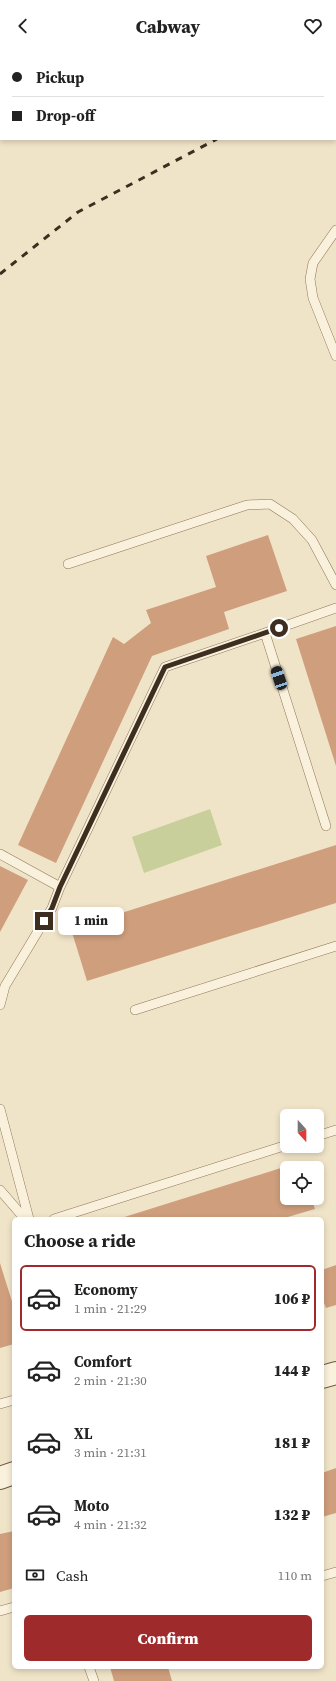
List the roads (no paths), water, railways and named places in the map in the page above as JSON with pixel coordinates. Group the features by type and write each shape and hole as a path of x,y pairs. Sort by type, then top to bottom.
{"main road":[{"path":"324,1376 336,1373"},
{"path":"0,1478 12,1474"}],"lane":[{"path":"336,230 313,263 310,279 313,298 336,356"},
{"path":"68,564 247,505 270,504 293,519 312,540 336,585"},
{"path":"0,1005 5,986 52,908 60,887 165,667 336,608"},
{"path":"265,633 326,826"},
{"path":"0,854 60,887"},
{"path":"134,1010 336,946"},
{"path":"0,1109 28,1217"},
{"path":"324,1134 336,1130"},
{"path":"60,1217 280,1148"},
{"path":"0,1190 23,1217"},
{"path":"0,1404 12,1401"},
{"path":"324,1575 336,1572"},
{"path":"0,1612 12,1608"},
{"path":"90,1669 94,1681"}],"railway":[{"path":"0,274 78,212 215,140"}]}
